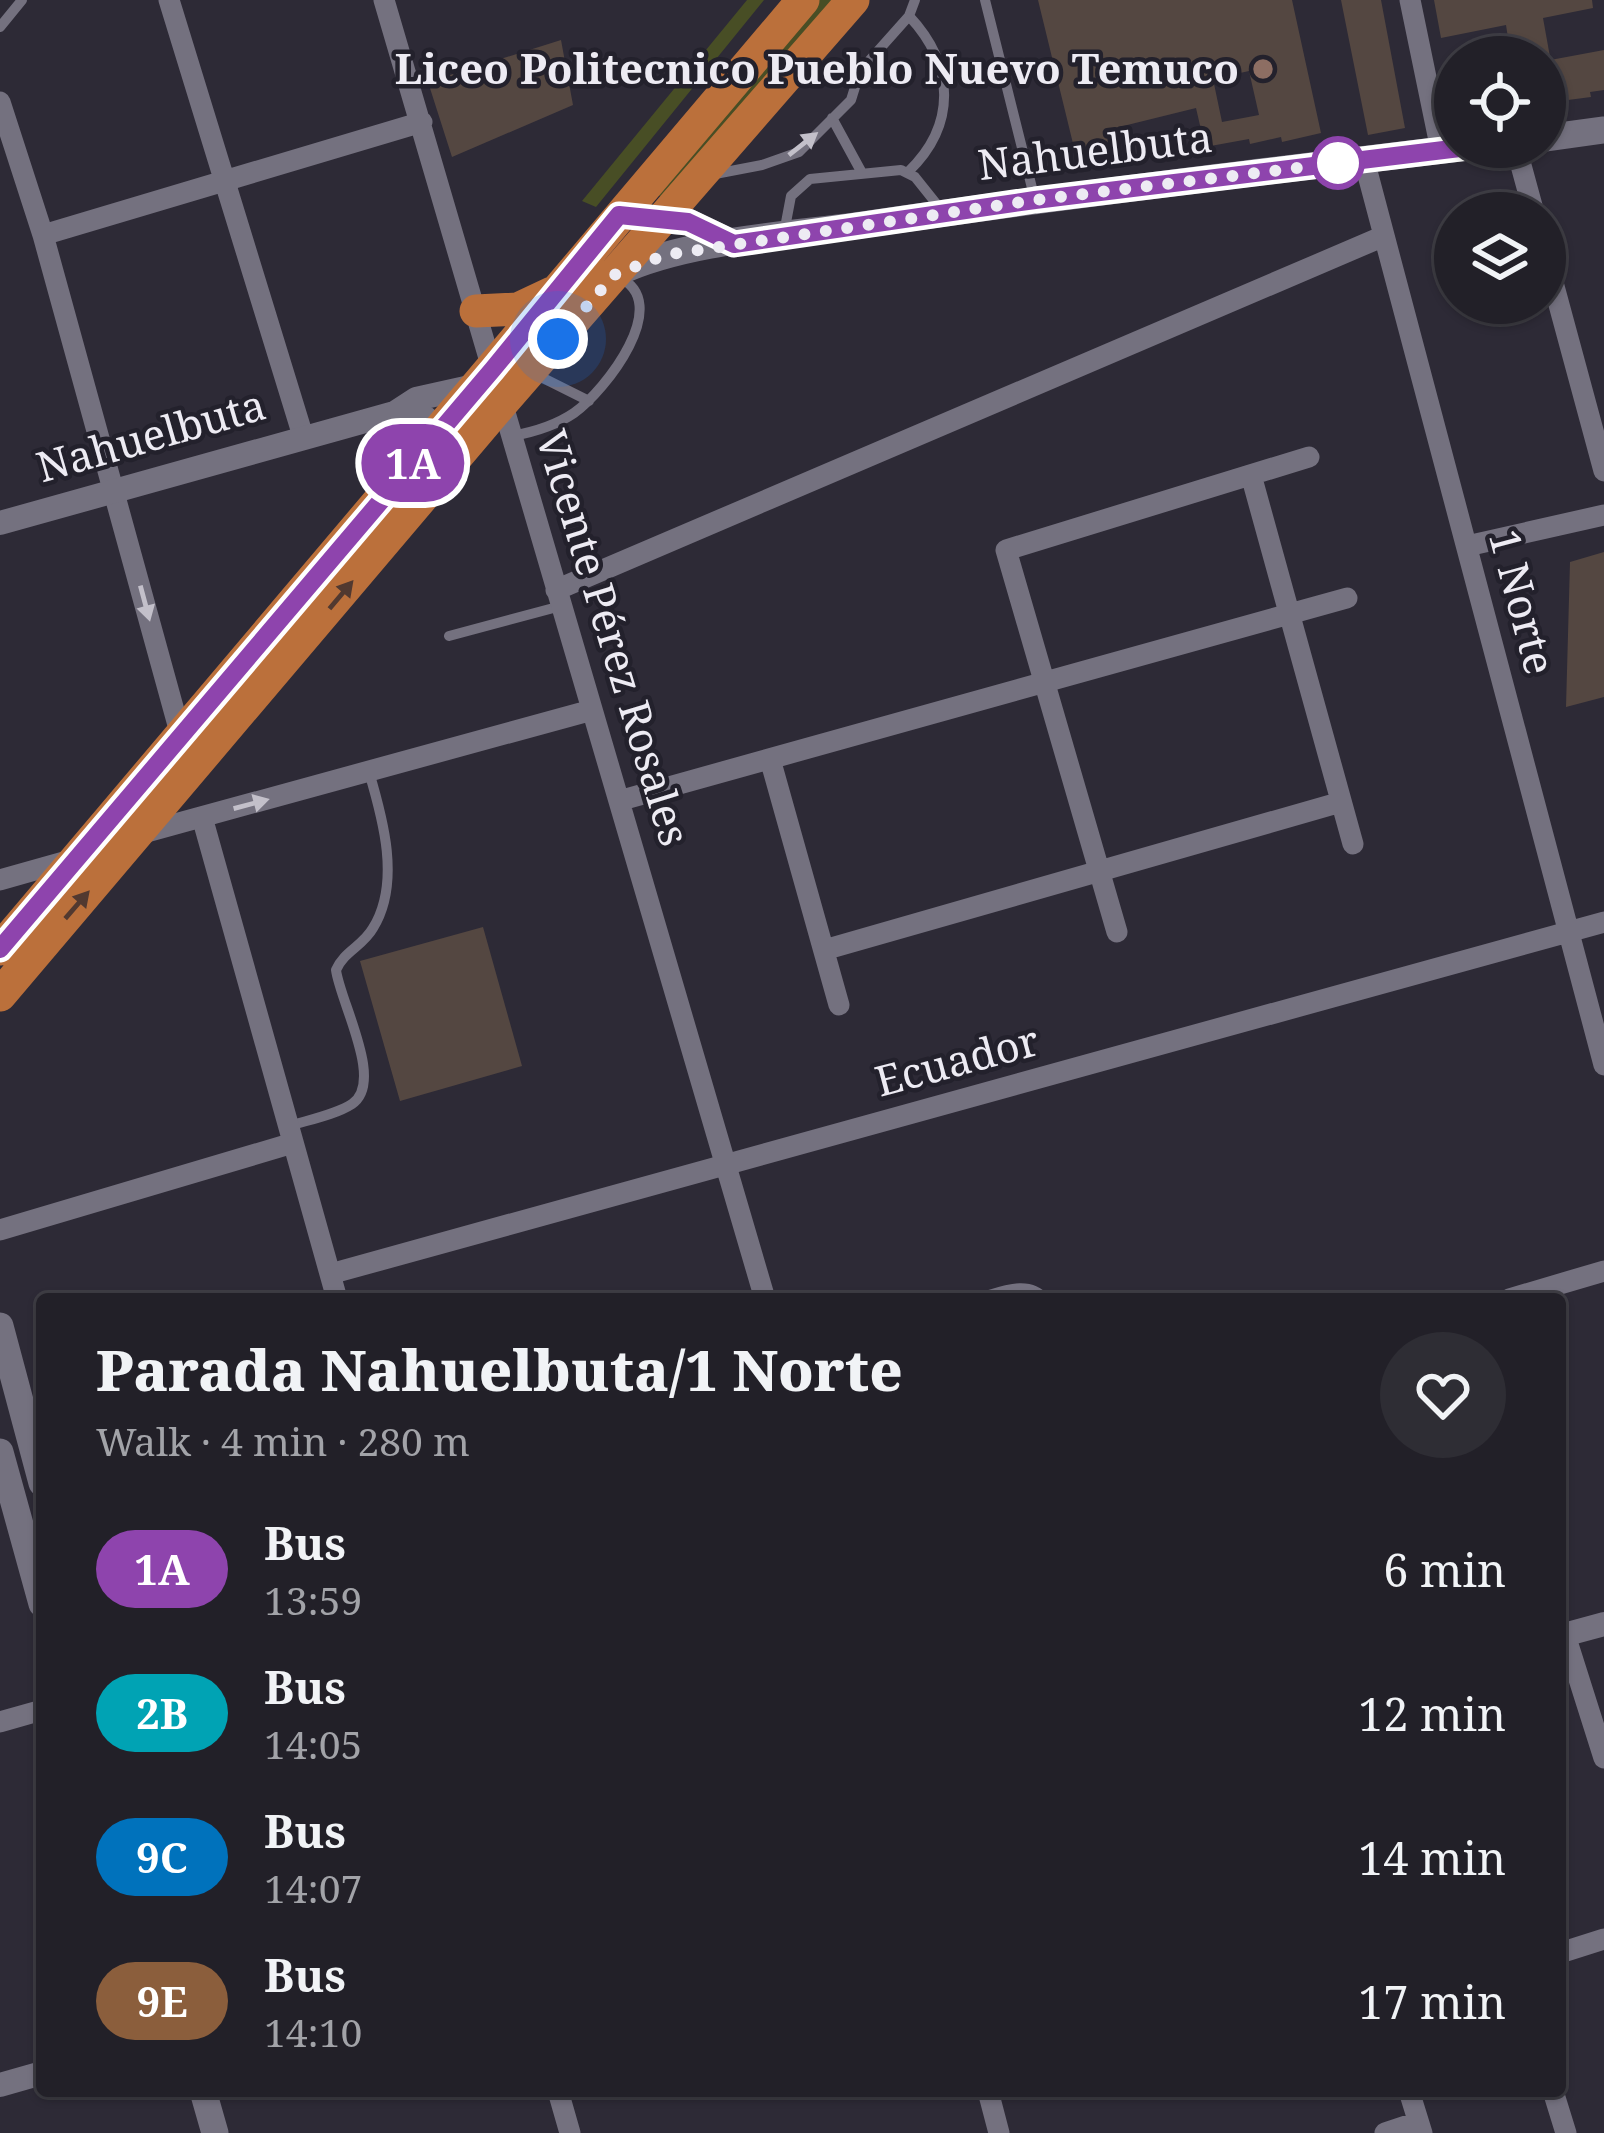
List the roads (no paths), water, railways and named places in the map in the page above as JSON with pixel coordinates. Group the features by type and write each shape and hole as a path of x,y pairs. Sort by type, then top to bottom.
{"main road":[{"path":"0,994 139,834 496,398 559,288 803,0"},
{"path":"0,949 440,430 496,398 530,371 853,0"},
{"path":"1566,135 1604,130"},
{"name":"Nahuelbuta","path":"614,275 665,255 734,244 1035,200 1434,152"},
{"path":"619,215 688,222 734,244"},
{"path":"476,311 518,309 559,288"},
{"path":"0,1326 36,1461"},
{"path":"0,1452 36,1582"},
{"path":"205,2097 215,2133"}],"street":[{"path":"169,0 304,436"},
{"name":"Vicente Pérez Rosales","path":"384,0 476,311 496,398 622,800 763,1293"},
{"path":"1410,0 1434,79"},
{"path":"2,104 43,235 181,736"},
{"path":"43,235 422,122"},
{"name":"1 Norte","path":"1364,160 1604,1065"},
{"path":"559,598 1384,236"},
{"path":"1564,324 1604,472"},
{"name":"Nahuelbuta","path":"0,523 394,413 416,399 496,398"},
{"path":"394,413 422,415 440,430"},
{"path":"1117,932 1006,550 1309,458"},
{"path":"1251,475 1353,844"},
{"path":"1466,546 1604,515"},
{"path":"622,800 1347,598"},
{"path":"139,834 592,710"},
{"path":"770,759 839,1005"},
{"path":"824,950 1341,802"},
{"path":"202,817 335,1293"},
{"path":"0,880 80,857"},
{"name":"Ecuador","path":"330,1274 1604,922"},
{"path":"0,1230 291,1134"},
{"path":"1529,1293 1604,1271"},
{"path":"1566,1634 1604,1624"},
{"path":"1566,1644 1604,1758"},
{"path":"0,1722 36,1713"},
{"path":"1566,1950 1604,1939"},
{"path":"0,2085 36,2075"},
{"path":"560,2097 570,2133"},
{"path":"990,2097 999,2133"},
{"path":"1385,2133 1420,2128 1411,2097"},
{"path":"1555,2097 1566,2133"}],"lane":[{"path":"0,27 22,0"},
{"path":"695,182 799,152 850,100 860,70 909,16 915,0"},
{"path":"985,0 1035,200"},
{"path":"989,14 1001,0"},
{"path":"908,172 926,153 941,125 944,90 933,50 909,16"},
{"path":"832,118 862,173"},
{"path":"784,237 791,196 810,179 894,169 908,172 944,213"},
{"path":"496,398 560,422 589,400 636,335 641,316 635,288 614,275"},
{"path":"530,371 589,400"},
{"path":"449,636 559,598"},
{"path":"291,1134 347,1106 365,1084 336,970 345,954 369,935 385,900 384,834 368,772"},
{"path":"999,1293 1027,1286 1040,1293"}],"place":[{"name":"Liceo Politecnico Pueblo Nuevo Temuco","path":"1263,69"}]}
